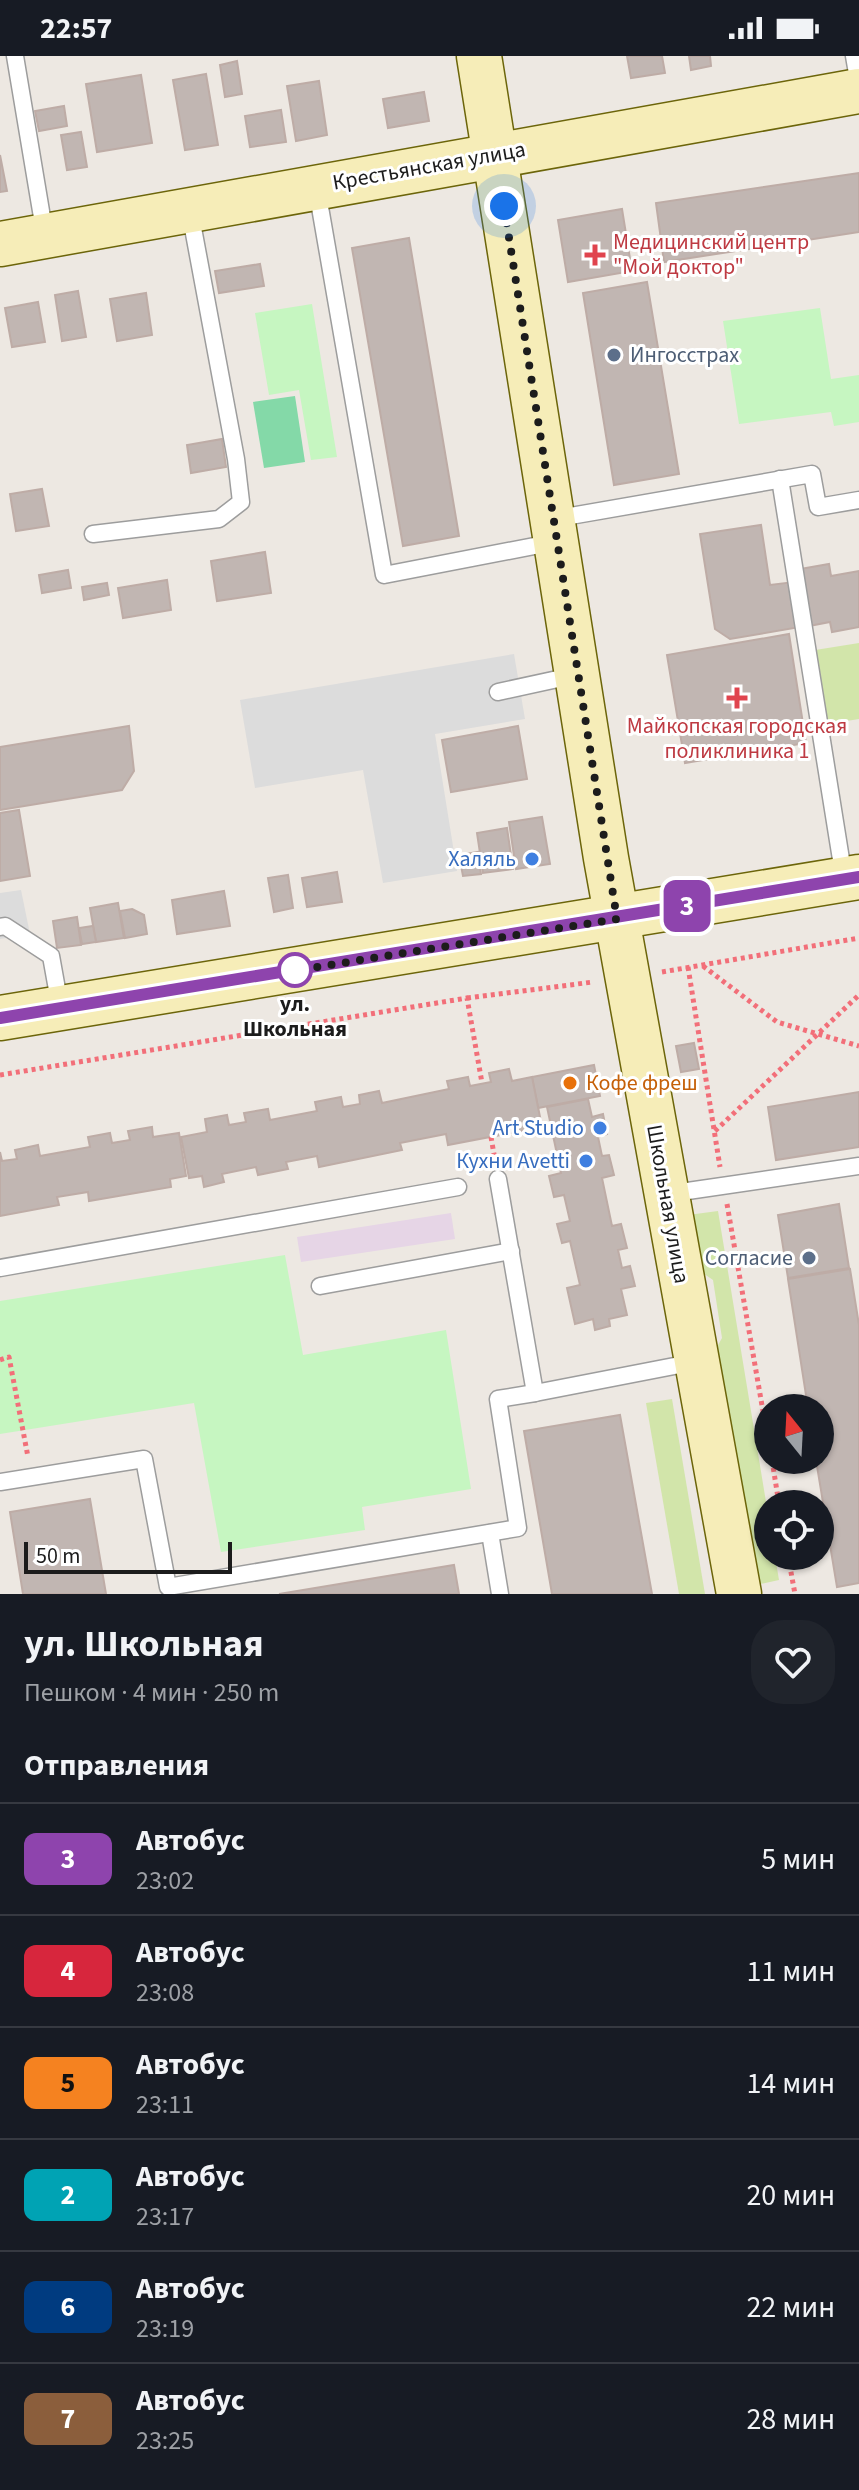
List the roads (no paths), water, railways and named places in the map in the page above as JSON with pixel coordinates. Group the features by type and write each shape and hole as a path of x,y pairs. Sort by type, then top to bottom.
{"street":[{"name":"Школьная улица","path":"479,56 617,919 739,1594"},
{"name":"Крестьянская улица","path":"0,244 859,88"},
{"path":"0,1018 617,919 851,878"}],"lane":[{"path":"15,56 45,235"},
{"path":"854,56 859,88"},
{"path":"316,185 384,575 555,530 780,479 812,474 818,507 859,500"},
{"path":"93,534 219,519 241,502 236,459 189,210"},
{"path":"780,479 851,878"},
{"path":"498,692 577,674"},
{"path":"0,927 5,926 51,956 61,1008"},
{"path":"665,1194 859,1166"},
{"path":"498,1179 535,1393"},
{"path":"0,1268 458,1187"},
{"path":"320,1286 511,1251"},
{"path":"0,1482 144,1459 168,1587 490,1533 518,1528 498,1399 696,1361"},
{"path":"490,1533 500,1594"}],"place":[{"name":"Медицинский центр \"Мой доктор\"","path":"595,255"},
{"name":"Ингосстрах","path":"614,355"},
{"name":"Майкопская городская поликлиника 1","path":"737,698"},
{"name":"Халяль","path":"532,859"},
{"name":"ул. Школьная","path":"295,970"},
{"name":"Кофе фреш","path":"570,1083"},
{"name":"Art Studio","path":"600,1128"},
{"name":"Кухни Avetti","path":"586,1161"},
{"name":"Согласие","path":"809,1258"}]}
